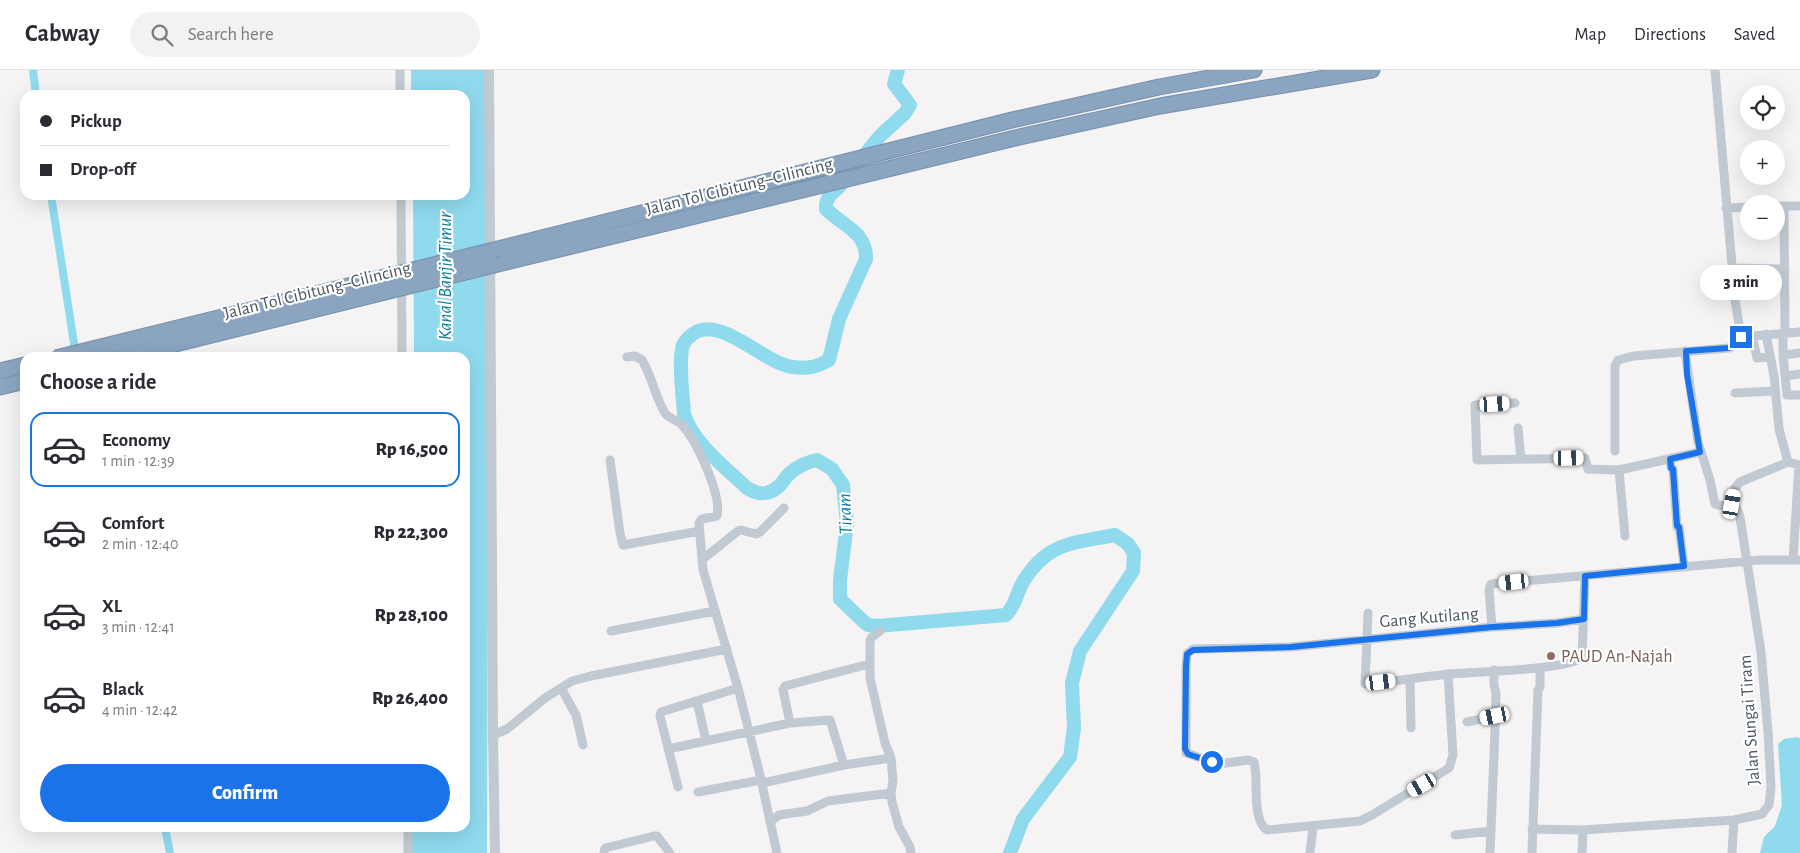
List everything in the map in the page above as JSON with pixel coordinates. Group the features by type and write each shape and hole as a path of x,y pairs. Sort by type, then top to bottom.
{"highway":[{"name":"Jalan Tol Cibitung–Cilincing","path":"80,352 1012,120 1159,87 1254,70"},
{"name":"Jalan Tol Cibitung–Cilincing","path":"143,352 1015,138 1160,106 1372,70"},
{"path":"0,371 20,366"},
{"path":"0,387 20,381"}],"street":[{"path":"400,70 400,90"},
{"path":"490,70 495,853"},
{"path":"1615,451 1616,362 1620,359 1634,356 1728,348 1736,345 1741,337 1736,312 1715,70"},
{"path":"401,200 402,352"},
{"path":"1785,206 1800,206"},
{"path":"1726,208 1740,207"},
{"path":"1783,240 1785,269 1783,354 1787,395 1800,395"},
{"path":"1733,268 1785,269"},
{"path":"1741,337 1800,332"},
{"path":"1766,334 1774,376 1779,429 1788,462"},
{"path":"1752,335 1757,358 1770,357"},
{"path":"1492,627 1490,585 1684,566 1748,561 1796,560 1798,465 1788,462 1740,482 1735,488 1732,504 1718,506 1715,504 1705,462 1700,452 1687,374 1686,351"},
{"path":"1783,354 1800,353"},
{"path":"627,357 635,356 642,360 665,412 672,420 680,423 699,448 709,475 718,512 716,517 700,520 699,522 703,570 738,688 762,782 777,853"},
{"path":"1785,376 1800,374"},
{"path":"1735,393 1775,391"},
{"path":"1515,403 1475,405 1477,460 1585,458 1588,470 1620,470 1700,452"},
{"path":"1518,428 1521,459"},
{"path":"1670,459 1671,468 1673,469 1677,526 1679,527 1684,566"},
{"path":"610,460 622,544 700,532"},
{"path":"1620,470 1625,536"},
{"name":"Jalan Sungai Tiram","path":"1532,829 1583,830 1734,820 1762,814 1769,806 1771,787 1762,660 1740,517 1738,509 1732,504"},
{"path":"703,559 738,531 756,534 760,532 784,508"},
{"path":"1368,613 1365,683 1494,670 1540,668 1576,661 1582,658 1585,576"},
{"path":"611,631 715,611"},
{"name":"Gang Kutilang","path":"1313,827 1267,830 1264,828 1257,810 1257,780 1255,764 1252,760 1219,764 1186,753 1186,666 1188,652 1193,650 1291,647 1584,619"},
{"path":"880,631 870,640 869,664 885,743 891,758 893,781 891,793 899,827 910,847 911,853"},
{"path":"493,735 507,729 545,698 572,681 727,650"},
{"path":"790,723 783,690 785,686 869,664"},
{"path":"1532,853 1540,668"},
{"path":"1490,853 1496,693 1494,670"},
{"path":"1310,853 1313,827 1364,820 1450,768 1453,755 1448,674"},
{"path":"1410,679 1411,728"},
{"path":"561,688 576,715 583,745"},
{"path":"678,787 660,712 738,688"},
{"path":"697,700 706,741"},
{"path":"1467,722 1495,716"},
{"path":"668,749 790,723 830,720 844,765"},
{"path":"698,792 891,758"},
{"path":"770,822 779,816 807,811 828,801 891,793"},
{"path":"1732,853 1734,820"},
{"path":"1582,853 1583,830"},
{"path":"1455,835 1491,831"},
{"path":"408,832 408,853"},
{"path":"604,853 606,848 658,836 670,853"}],"water":[{"name":"Kanal Banjir Timur","path":"411,70 485,70 488,528 487,853 412,853 412,832 470,832 470,352 414,352 413,200 470,200 470,90 411,90"},
{"path":"1800,738 1800,853 1760,853 1764,837 1775,826 1782,805 1778,744 1784,739"}],"waterway":[{"path":"33,70 35,90"},
{"name":"Tiram","path":"898,70 894,84 910,105 905,113 880,136 839,187 829,196 826,204 826,209 853,230 863,242 866,259 839,319 829,360 812,367 793,367 781,364 729,335 716,330 704,330 692,335 683,345 681,369 684,414 694,435 702,444 747,488 755,492 771,492 795,469 813,461 817,460 832,469 843,485 847,524 840,580 840,599 868,625 877,626 1006,615 1013,606 1023,582 1032,569 1042,559 1062,546 1115,535 1128,544 1134,553 1133,571 1080,651 1072,683 1074,728 1070,757 1023,819 1010,853"},
{"path":"52,200 75,352"},
{"path":"166,832 170,853"}],"place":[{"name":"PAUD An-Najah","path":"1551,656"}],"route":[{"path":"1212,762 1205,758 1188,754 1185,749 1186,666 1188,652 1193,650 1291,647 1584,619 1585,576 1684,566 1679,527 1677,526 1673,469 1671,468 1670,459 1700,452 1687,374 1686,351 1733,347 1741,337"}]}
